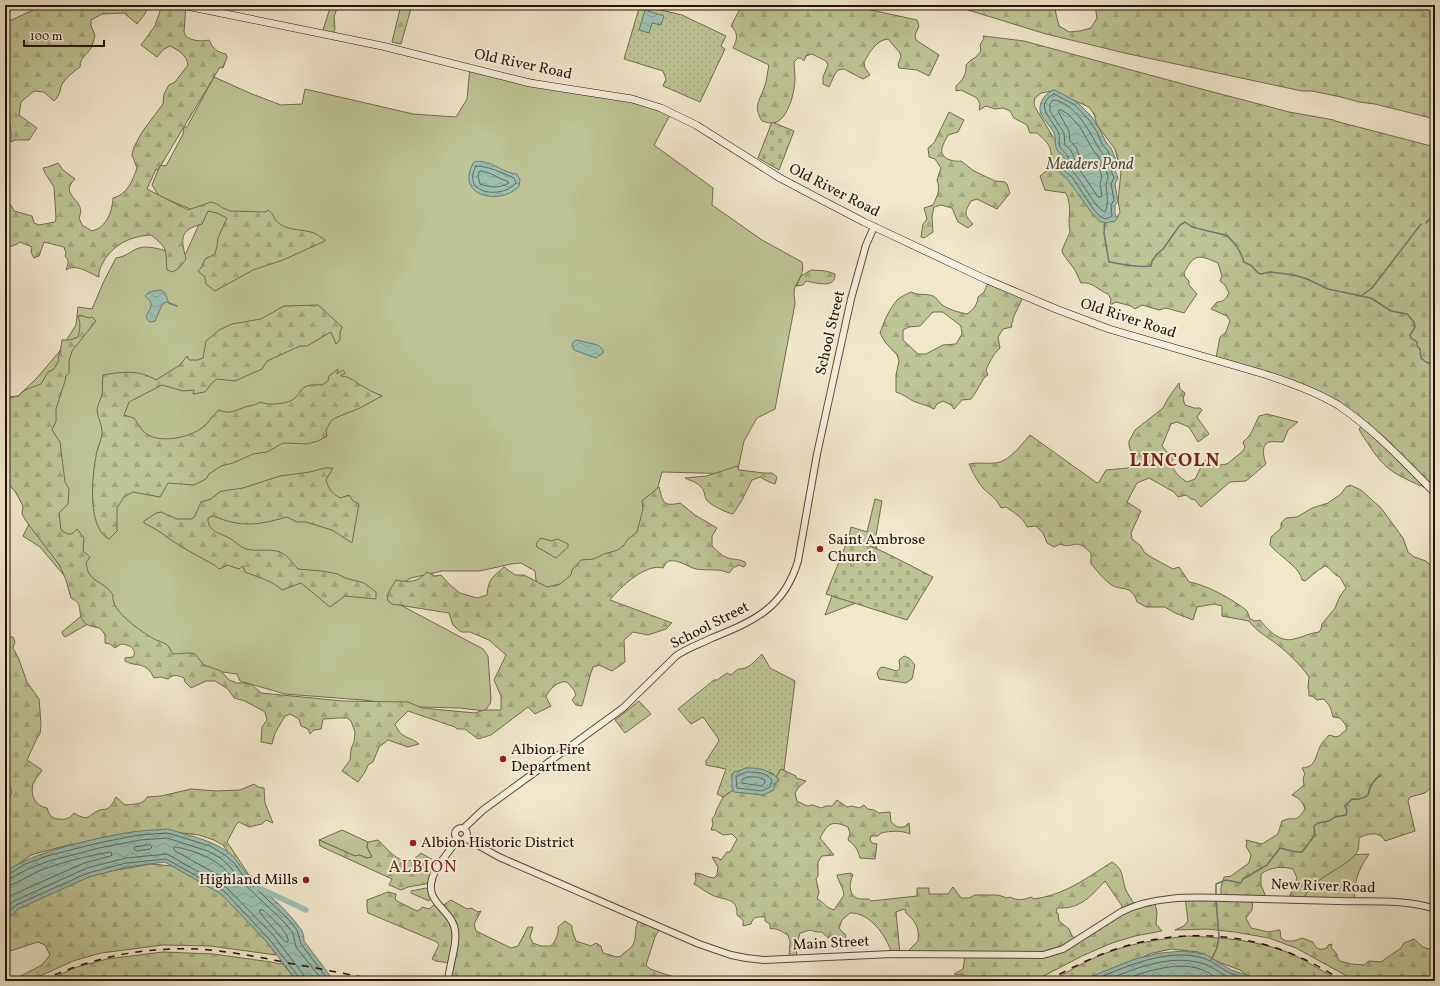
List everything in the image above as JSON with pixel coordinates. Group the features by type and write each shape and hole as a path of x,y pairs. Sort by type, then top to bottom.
{"main road":[{"name":"Old River Road","path":"182,5 382,46 530,83 632,99 661,108 696,125 780,178 874,226 985,279 1109,329 1264,374 1313,392 1338,405 1362,424 1435,493"}],"street":[{"name":"School Street","path":"448,981 455,942 455,927 450,917 436,902 431,889 436,870 457,838 455,834 457,828 464,828 483,810 622,708 676,656 754,619 774,604 792,578 798,561 817,454 851,299 866,245 874,226"},
{"path":"457,838 459,840 465,838 467,831 464,828"},
{"name":"Main Street","path":"465,838 499,857 699,944 731,955 751,959 791,959 892,954 1043,955 1063,949 1131,907 1147,902 1168,899 1209,897"},
{"name":"New River Road","path":"1209,897 1409,904 1435,909"}],"green space":[{"path":"44,5 148,6 145,14 137,24 124,13 102,14 91,20 91,26 95,35 91,48 82,58 80,67 64,81 57,98 54,101 44,92 34,91 21,102 19,115 37,128 29,140 15,140 11,142 9,119 5,116 5,23"},
{"path":"162,5 186,5 185,35 194,40 209,40 216,50 226,54 227,57 223,68 220,67 158,170 156,169 147,189 188,210 211,202 230,211 266,212 268,210 276,221 284,226 314,233 325,240 283,260 253,270 215,291 206,284 205,277 198,271 205,259 215,254 218,238 227,218 217,213 208,211 202,224 189,229 186,232 183,246 186,259 179,268 173,272 167,270 166,253 161,243 151,235 125,241 109,253 99,272 99,277 78,268 70,268 66,270 68,261 65,256 66,253 64,247 44,242 39,256 34,258 31,252 32,247 20,242 5,249 5,207 11,205 14,211 32,216 34,223 39,225 55,222 54,187 43,168 58,163 63,170 75,179 70,185 69,190 80,206 81,212 79,218 82,225 92,231 101,226 108,218 113,198 122,194 129,186 137,168 132,155 134,147 142,132 163,104 164,94 169,85 175,82 188,65 182,54 170,46 164,49 157,57 141,45 155,26"},
{"path":"331,5 338,5 334,17 335,28 333,35 322,33"},
{"path":"401,5 412,5 401,44 392,42"},
{"path":"640,5 682,15 726,36 721,46 725,49 700,102 663,86 666,79 663,71 624,59"},
{"path":"742,5 848,5 917,20 919,26 915,35 916,40 939,55 929,76 917,70 899,68 898,64 901,57 900,53 888,39 884,40 874,47 864,62 865,68 870,75 863,79 844,69 838,70 829,87 823,84 823,77 828,65 826,61 812,54 806,56 804,61 801,58 798,58 794,62 794,90 790,104 784,116 774,123 768,123 762,121 757,108 766,83 769,65 733,48 736,42 736,34 731,26"},
{"path":"972,5 1055,5 1059,26 1069,32 1091,28 1097,18 1095,5 1435,5 1435,119 1375,104 1359,102 1312,91 1302,91 1129,54 1046,34 968,10"},
{"path":"983,36 1024,41 1289,112 1334,120 1435,147 1435,493 1393,472 1384,464 1373,452 1361,433 1359,429 1363,424 1335,402 1216,358 1220,337 1226,332 1230,321 1227,316 1211,309 1217,302 1224,299 1229,293 1225,285 1220,281 1222,276 1218,263 1201,257 1194,259 1191,262 1184,273 1185,277 1189,281 1189,285 1197,294 1184,313 1166,308 1159,310 1142,305 1135,309 1131,306 1116,302 1110,305 1111,299 1108,294 1089,283 1081,283 1075,270 1063,254 1062,250 1070,232 1070,208 1068,198 1066,193 1045,190 1040,176 1050,168 1051,152 1048,144 1037,133 1030,133 1027,125 1014,118 1010,111 1003,108 995,109 986,106 979,110 980,104 977,98 961,90 956,91 956,86 965,74 966,65 981,51 980,45 984,38","holes":["1053,91 1089,107 1094,114 1097,125 1115,149 1121,172 1118,201 1120,212 1116,219 1064,155 1034,103 1035,98 1041,93"]},
{"path":"470,67 606,95 671,113 654,145 713,188 712,205 762,240 802,262 802,272 794,289 795,304 775,409 757,418 744,441 737,474 662,472 651,512 633,539 576,586 537,589 535,571 521,563 480,571 442,571 411,578 394,588 393,601 483,649 488,656 491,699 490,704 485,711 460,708 422,707 363,700 285,694 240,681 237,674 195,668 93,621 65,637 62,632 86,612 73,586 40,547 23,536 30,522 33,508 12,486 5,483 5,397 18,396 36,379 59,352 76,325 78,307 92,309 116,258 143,247 174,253 183,257 186,253 201,220 202,214 159,196 152,185 160,165 166,166 183,134 184,127 187,127 214,77 281,105 302,104 305,89 413,114 456,117 467,99"},
{"path":"949,112 964,120 958,132 948,135 942,148 943,155 954,161 961,161 974,171 995,181 1005,182 1010,193 997,209 977,199 971,201 967,208 966,215 973,224 968,228 958,222 952,208 941,205 934,207 932,217 933,232 924,238 921,237 923,224 927,219 924,208 933,205 936,199 939,190 937,180 941,168 935,159 929,157 928,148 934,143"},
{"path":"772,122 794,131 779,170 758,158"},
{"path":"811,270 826,271 835,274 834,279 832,282 825,284 806,281 803,285 796,286 801,276"},
{"path":"989,281 1024,295 1013,318 1013,322 1011,324 1012,327 1003,329 998,337 1000,348 987,367 986,370 988,375 984,378 971,399 962,400 954,409 951,405 943,401 937,404 934,409 913,401 896,392 896,375 899,361 897,355 885,342 880,333 887,316 897,300 911,292 930,295 936,298 945,307 967,314 975,307 978,297 984,292","holes":["933,312 943,312 961,326 962,334 956,344 943,345 926,354 918,354 903,340 903,330 909,327 920,326"]},
{"path":"318,305 342,327 340,332 340,340 336,344 331,332 307,346 300,346 267,361 262,369 235,381 217,379 205,392 193,394 194,390 183,391 162,385 129,402 124,415 134,418 143,431 156,438 164,439 181,437 196,432 202,428 219,410 226,412 236,411 260,402 274,404 285,403 296,397 305,387 311,385 322,385 328,381 329,376 338,369 337,374 343,370 345,373 341,376 350,378 368,390 382,396 360,408 335,418 331,421 326,430 327,436 318,441 307,444 283,443 267,452 253,454 233,463 221,466 209,474 206,479 194,485 168,483 160,497 133,492 124,497 117,508 117,531 109,539 102,533 97,524 94,513 93,476 96,456 102,435 97,411 102,394 103,375 130,372 143,374 156,380 180,365 187,356 189,360 198,360 203,358 206,341 219,330 232,324 261,319 284,306"},
{"path":"80,315 89,318 92,317 96,321 72,351 69,361 69,373 65,377 66,378 56,409 56,421 52,430 60,442 65,482 69,489 68,504 59,513 61,530 67,534 72,534 77,529 84,538 83,551 90,557 86,563 88,572 94,579 110,591 113,595 113,601 116,608 135,626 154,639 166,644 173,654 195,654 204,665 221,671 229,680 237,683 252,685 261,693 343,701 408,702 422,708 475,713 484,710 501,710 501,696 494,680 506,655 489,640 470,632 461,632 453,625 449,613 392,604 388,601 387,595 396,580 417,580 427,572 435,576 441,575 460,593 477,598 487,595 490,582 504,567 515,575 524,575 547,587 560,584 571,575 572,570 581,560 594,559 618,550 624,545 628,539 637,532 643,509 642,501 659,487 663,500 667,504 680,503 695,515 717,528 712,536 712,546 722,555 746,563 744,567 739,565 733,568 729,573 696,569 679,562 669,561 663,568 656,567 641,572 620,589 610,600 672,623 666,629 648,635 633,632 624,640 625,662 612,671 599,665 593,667 582,706 576,705 572,700 576,695 574,690 567,682 561,682 552,688 547,694 546,697 551,706 535,714 528,707 491,735 478,739 465,729 457,729 408,711 395,724 400,733 419,744 408,747 388,740 379,747 373,762 368,765 358,782 342,771 350,760 355,732 351,721 347,718 323,719 321,729 314,730 310,734 308,729 301,726 299,719 290,714 285,716 275,733 272,744 261,742 262,727 267,720 265,712 245,701 234,698 228,689 215,681 206,681 191,688 185,682 184,678 179,676 170,677 168,679 161,677 154,678 148,669 141,665 125,661 125,658 133,657 134,652 132,648 121,644 115,648 110,644 105,643 105,635 102,630 87,625 82,619 78,603 71,598 60,566 26,521 22,514 23,506 16,493 5,479 5,396 9,398 18,396 25,390 41,384 48,372 54,369 59,360 58,357 62,340 70,340 78,337 80,321 78,316"},
{"path":"1179,383 1180,389 1185,393 1183,399 1185,405 1200,408 1202,410 1197,417 1209,434 1198,442 1189,427 1177,422 1171,424 1162,446 1167,452 1176,456 1171,462 1173,468 1181,478 1187,482 1195,479 1201,467 1200,463 1212,457 1220,465 1227,464 1243,451 1245,447 1243,442 1251,433 1259,416 1267,414 1298,422 1288,430 1283,442 1269,442 1264,446 1263,452 1266,464 1246,481 1230,482 1201,507 1195,500 1186,495 1178,497 1174,492 1149,478 1137,483 1127,502 1141,511 1131,533 1132,539 1141,546 1144,552 1173,569 1179,567 1189,582 1211,589 1234,602 1246,610 1250,619 1255,621 1260,620 1267,628 1279,637 1289,640 1319,632 1322,624 1335,608 1340,596 1346,588 1340,577 1325,566 1305,581 1302,580 1293,566 1270,545 1271,537 1281,528 1281,523 1286,518 1297,517 1312,508 1328,503 1341,494 1346,487 1350,485 1361,490 1381,508 1403,538 1408,552 1414,557 1426,561 1435,570 1435,784 1425,793 1410,797 1408,801 1415,831 1385,841 1377,834 1366,835 1359,838 1356,854 1316,883 1304,897 1289,898 1297,878 1293,869 1277,868 1268,870 1261,874 1261,885 1266,897 1253,897 1252,910 1246,918 1251,928 1268,932 1280,930 1281,938 1286,941 1294,941 1302,938 1313,942 1317,948 1321,949 1332,944 1331,947 1337,954 1340,961 1351,964 1364,965 1369,961 1381,962 1401,948 1404,943 1414,939 1423,947 1435,951 1435,981 1356,981 1296,948 1269,938 1207,929 1175,930 1184,926 1188,921 1185,897 1221,895 1221,887 1224,877 1231,876 1249,863 1251,855 1246,846 1246,840 1262,844 1278,834 1282,821 1297,818 1302,814 1305,809 1302,802 1292,795 1304,785 1303,778 1305,774 1302,768 1313,763 1321,745 1329,735 1336,737 1339,736 1347,729 1345,724 1340,718 1333,717 1329,705 1323,699 1317,700 1312,696 1309,696 1309,677 1299,664 1249,621 1222,616 1222,606 1214,604 1197,607 1193,620 1175,613 1165,607 1146,607 1137,602 1132,592 1113,586 1104,579 1091,564 1091,553 1086,548 1078,544 1068,546 1060,544 1054,547 1047,543 1043,533 1036,526 1027,527 1023,520 1015,513 1006,507 1001,508 979,483 969,464 995,463 1005,460 1030,435 1097,483 1106,470 1128,468 1133,462 1129,441 1135,430 1163,408"},
{"path":"737,466 739,470 772,473 777,477 775,484 760,477 752,480 733,514 722,510 707,501 703,490 699,485 685,478 707,476"},
{"path":"325,468 333,468 326,480 333,493 340,498 349,495 353,501 359,504 352,543 332,530 306,522 297,522 287,517 267,522 242,524 213,516 208,518 208,523 215,532 231,539 246,549 272,550 283,553 298,569 338,574 345,578 364,583 376,592 376,599 345,596 330,607 301,583 282,590 270,582 245,572 243,566 239,569 228,565 219,569 144,523 144,521 156,513 161,512 177,519 192,519 195,516 201,502 211,499 222,491 243,488 280,476 310,472"},
{"path":"875,499 882,501 875,541 877,549 849,537 851,527 867,532"},
{"path":"849,537 886,553 933,577 907,620 826,594"},
{"path":"541,538 551,541 558,539 568,544 568,547 556,558 537,547 536,544"},
{"path":"832,596 856,603 825,615"},
{"path":"5,634 9,637 13,637 15,642 13,648 27,682 39,699 41,724 40,734 27,760 42,770 32,788 34,799 39,805 47,808 50,815 55,818 67,818 74,813 86,818 96,812 109,808 116,797 125,805 138,804 147,797 161,796 191,789 216,791 240,790 254,784 258,787 264,788 265,803 273,823 266,820 262,824 249,827 239,822 227,842 249,875 253,877 252,879 242,872 223,845 214,840 199,835 158,830 69,845 41,852 31,855 5,875 5,803 12,792 9,786 5,784"},
{"path":"762,654 770,668 795,681 784,770 781,769 776,777 772,773 746,768 732,774 733,790 723,797 717,794 726,769 706,765 706,761 719,741 718,738 703,717 691,724 678,709 714,680 717,680 727,673 731,675 738,669 748,667"},
{"path":"904,656 909,658 915,665 912,679 906,683 879,679 877,673 880,668 883,667 897,671 900,668 899,660"},
{"path":"639,701 651,714 625,733 615,720"},
{"path":"781,769 796,776 796,778 806,781 795,793 797,801 807,806 813,805 821,808 832,806 837,800 847,807 852,806 859,808 864,805 868,809 879,813 890,812 891,822 897,827 904,827 909,823 910,834 900,831 892,831 881,833 878,836 871,836 870,840 872,843 877,844 875,859 860,858 856,848 848,840 850,833 848,827 834,823 828,826 820,838 834,855 822,856 818,862 818,876 816,879 819,892 817,899 831,909 834,910 844,895 837,875 851,873 853,875 850,889 853,896 860,899 869,899 871,901 917,896 917,888 929,888 929,894 948,894 953,887 961,898 969,898 975,895 998,895 1018,900 1031,897 1034,899 1045,897 1065,890 1112,862 1121,871 1124,886 1135,905 1154,900 1157,912 1156,924 1162,931 1135,936 1112,943 1082,956 1034,981 969,981 964,975 954,974 963,969 965,956 909,954 909,950 918,941 918,932 914,921 904,909 896,912 900,954 892,954 890,947 882,933 871,921 857,914 850,913 842,920 839,928 846,937 842,941 835,940 831,936 828,938 822,932 810,930 800,933 796,946 797,958 789,958 790,941 788,935 777,929 770,929 770,924 765,921 765,917 756,918 751,924 743,926 743,920 737,915 737,909 732,902 710,894 694,884 696,880 695,873 712,878 717,875 718,867 712,857 721,860 727,852 730,852 737,839 732,834 723,835 715,830 711,830 713,824 712,819 723,797 733,790 746,793 767,793 779,780 776,777","holes":["1105,881 1122,906 1121,911 1075,938 1072,936 1069,929 1059,921 1058,913 1056,913 1057,908 1073,906 1084,901 1090,897"]},
{"path":"342,830 368,842 367,847 372,857 367,858 359,855 355,856 319,840"},
{"path":"319,840 355,856 359,855 367,858 372,857 367,847 368,842 378,840 398,858 403,860 409,861 421,853 440,864 431,883 408,887 401,890 389,885 392,879 320,846"},
{"path":"1369,854 1357,876 1354,901 1303,899 1312,884 1350,855"},
{"path":"151,864 173,866 209,882 255,923 276,955 211,946 163,945 101,953 73,961 29,981 11,981 42,965 50,955 45,945 38,942 5,954 5,921 20,906 94,874"},
{"path":"426,888 429,890 430,894 429,901 411,893 411,891"},
{"path":"388,892 396,894 395,899 397,901 417,911 422,907 429,909 438,902 442,906 451,900 467,909 471,908 478,912 481,911 474,924 476,931 511,948 518,946 528,927 533,927 530,937 533,943 541,946 551,946 557,937 558,927 565,921 572,926 576,941 591,946 596,943 601,946 603,953 617,957 621,956 633,945 636,927 640,917 661,926 655,937 646,965 650,969 674,977 672,981 447,981 449,963 432,959 439,945 437,942 368,913 367,900"},
{"path":"1188,936 1228,939 1268,946 1294,955 1340,981 1255,981 1240,970 1198,952 1171,949 1149,954 1131,964 1084,981 1051,981 1090,960 1124,947"},
{"path":"163,952 213,954 280,964 282,963 297,981 46,981 77,967 107,959"}],"water":[{"path":"645,10 664,16 661,25 652,23 649,33 639,30"},
{"name":"Meaders Pond","path":"1055,90 1077,102 1092,117 1111,148 1116,160 1115,170 1118,178 1115,184 1118,202 1115,205 1117,219 1115,221 1105,223 1099,221 1068,180 1058,170 1059,165 1065,160 1057,149 1054,133 1042,117 1040,110 1041,103 1045,96 1051,91"},
{"path":"474,162 485,162 517,174 520,180 519,186 502,196 482,195 475,190 470,183 469,174"},
{"path":"160,290 165,294 169,303 166,302 162,305 155,321 150,322 146,318 151,307 151,303 145,296 150,292"},
{"path":"576,340 598,345 603,350 603,353 596,358 574,350 572,345"},
{"path":"746,768 763,770 778,778 778,781 774,784 774,790 763,795 734,792 732,788 732,774 735,771 737,772"},
{"path":"168,829 212,843 232,855 248,875 281,906 293,920 302,932 304,941 334,981 297,981 266,941 221,894 165,862 127,867 89,877 18,909 5,922 5,873 15,866 30,858 90,840 140,831"},
{"path":"1183,951 1205,954 1231,970 1249,976 1257,981 1080,981 1135,959 1160,953"}],"waterway":[{"path":"1426,223 1435,213"},
{"path":"1105,223 1104,233 1109,262 1135,266 1151,266 1152,261 1157,254 1163,249 1180,225 1185,222 1192,227 1225,235 1237,247 1244,262 1252,266 1258,273 1261,274 1270,272 1294,275 1307,279 1328,289 1371,298 1391,311 1407,314 1414,322 1415,327 1410,335 1411,338 1417,342 1417,346 1420,349 1421,358 1426,362 1435,365"},
{"path":"1361,296 1372,288 1421,224"},
{"path":"169,303 177,306"},
{"path":"1216,896 1216,884 1226,880 1241,883 1243,879 1267,865 1280,848 1302,852 1315,835 1314,826 1318,823 1329,821 1335,817 1346,815 1347,811 1345,806 1352,799 1361,799 1368,795 1372,784 1381,775"},
{"path":"257,887 306,910"},
{"path":"1211,960 1217,948 1219,936 1216,900"}],"railway":[{"path":"1047,981 1089,959 1107,952 1138,943 1182,936 1227,937 1271,946 1305,960 1343,981"},
{"path":"42,981 79,966 118,955 178,949 198,949 240,954 384,981"}],"place":[{"name":"Saint Ambrose Church","path":"820,549"},
{"name":"Albion Fire Department","path":"503,759"},
{"name":"Albion Historic District","path":"413,843"},
{"name":"Highland Mills","path":"306,880"}],"district":[{"name":"LINCOLN","path":"1175,461"},
{"name":"ALBION","path":"423,867"}]}
